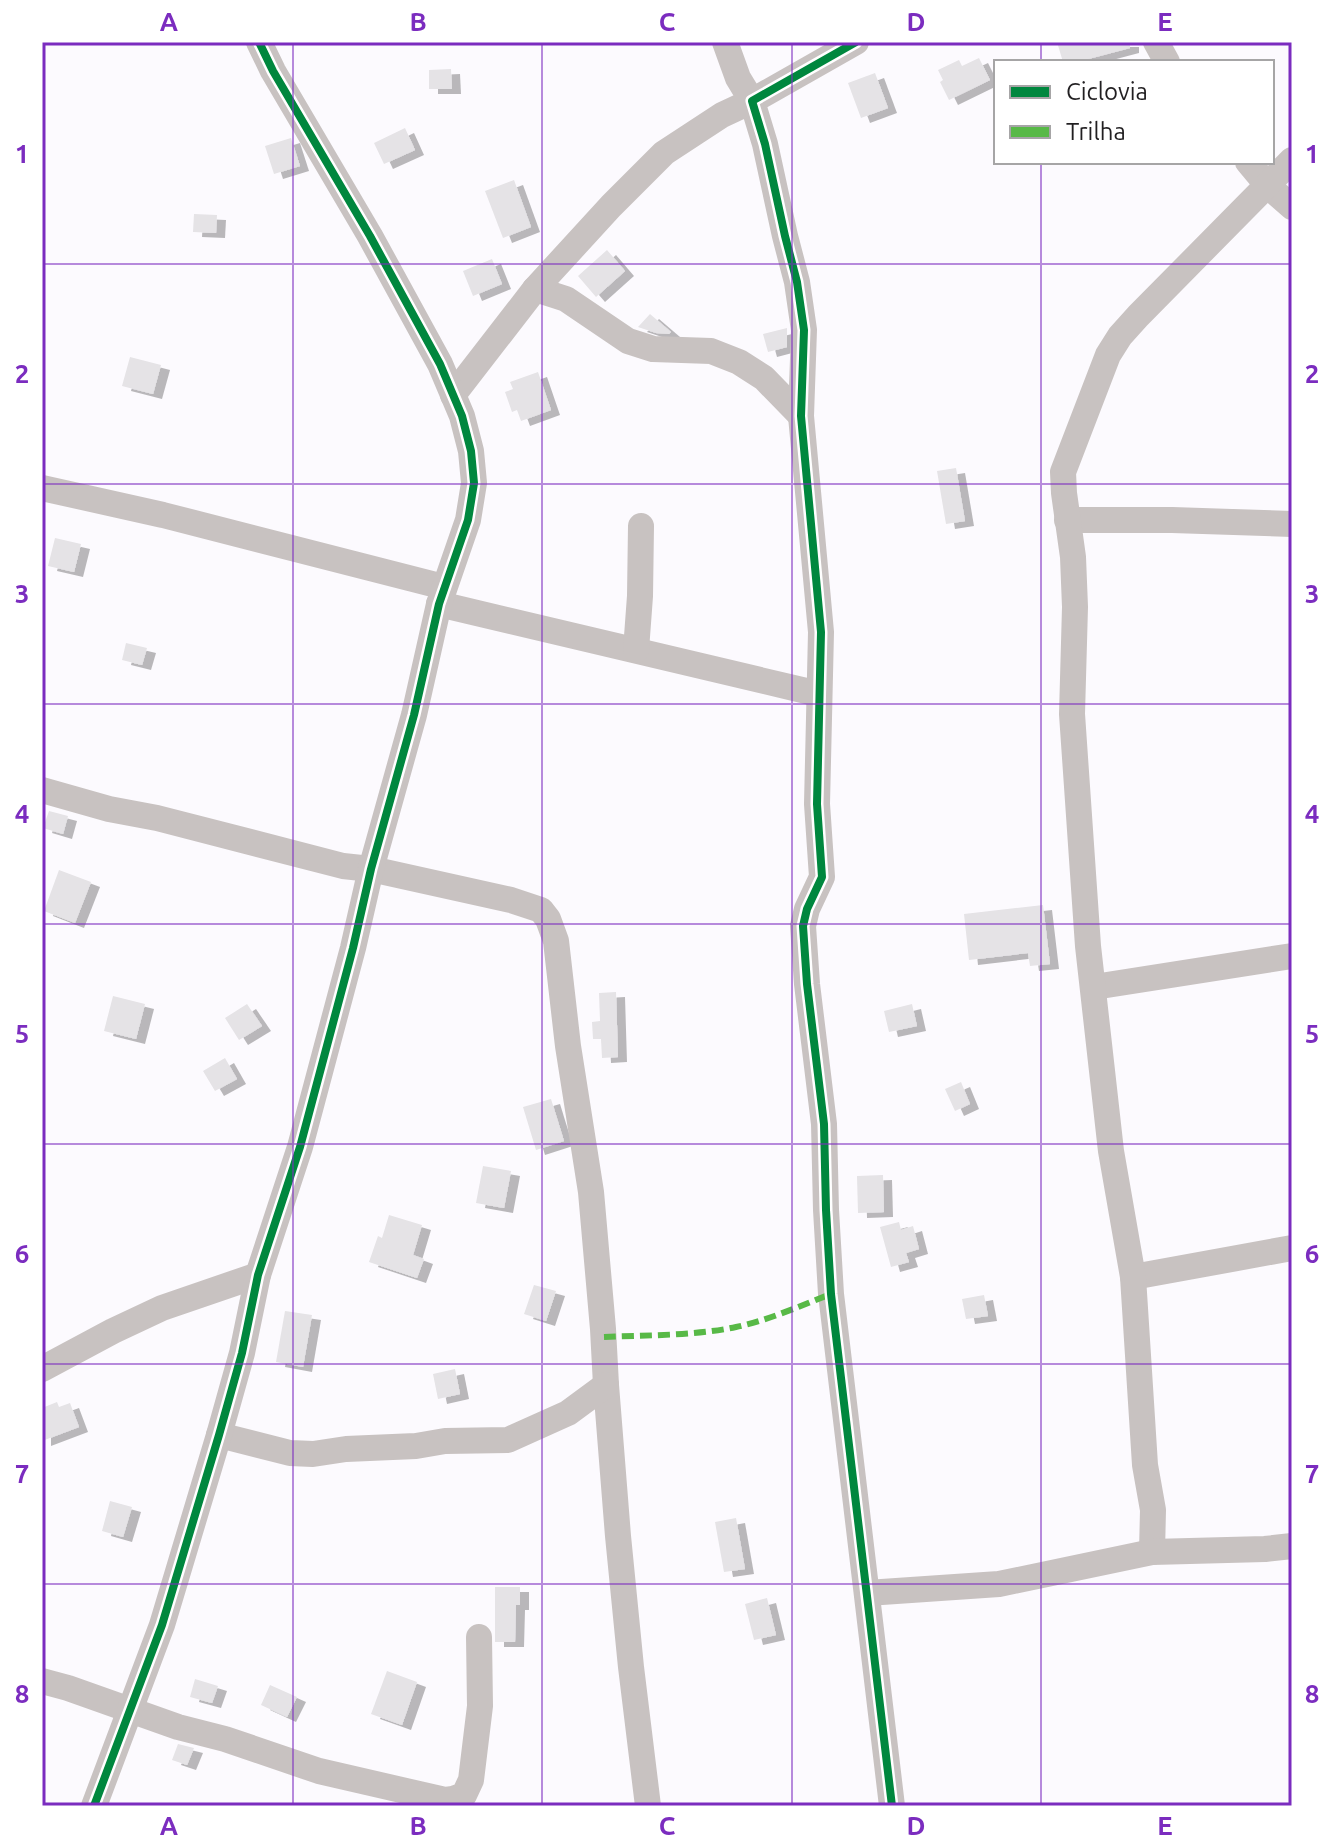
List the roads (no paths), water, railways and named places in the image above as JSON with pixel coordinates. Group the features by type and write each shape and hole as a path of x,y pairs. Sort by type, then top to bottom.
{"street":[{"path":"94,1806 162,1625 219,1435 242,1353 258,1275 300,1147 353,948 371,869 414,715 441,595 468,520 474,483 471,451 462,416 440,364 259,42"},
{"path":"725,42 738,78 752,101 765,144 797,282 804,330 801,416 821,632 817,804 822,877 807,909 803,926 824,1124 831,1294 892,1806"},
{"path":"453,395 535,289 664,153 722,115 856,42"},
{"path":"1156,42 1166,60"},
{"path":"1152,1552 1153,1510 1145,1465 1133,1277 1111,1151 1087,932 1072,714 1073,557 1063,472 1108,355 1120,336 1292,160"},
{"path":"1250,164 1292,207"},
{"path":"535,289 566,299 628,341 653,349 711,351 739,362 764,378 801,416"},
{"path":"42,488 163,515 441,595 566,636 819,694"},
{"path":"1067,520 1292,524"},
{"path":"636,650 641,526"},
{"path":"42,790 343,866 371,869 511,900 541,910 548,919 556,941 568,1046 591,1192 629,1652 648,1806"},
{"path":"1094,987 1292,956"},
{"path":"1133,1277 1292,1248"},
{"path":"42,1369 162,1308 258,1275"},
{"path":"219,1435 290,1453 313,1454 445,1441 508,1440 568,1413 606,1385"},
{"path":"568,1413 609,1428"},
{"path":"867,1593 999,1584 1152,1552 1292,1546"},
{"path":"42,1681 319,1771 430,1802 464,1795 471,1780 480,1706 479,1637"}]}
